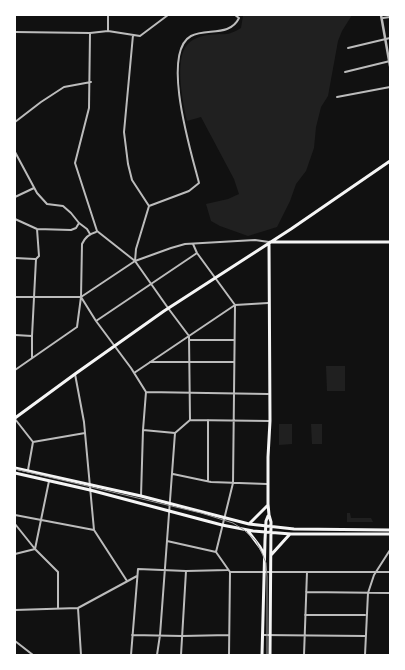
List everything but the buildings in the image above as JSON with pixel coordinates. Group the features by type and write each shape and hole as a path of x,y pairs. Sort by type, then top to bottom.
{"main road":[{"path":"15,419 168,308 390,161"},
{"path":"269,242 390,242"},
{"path":"269,242 270,421 268,504 271,522 270,655"},
{"path":"15,468 171,503 266,527 309,530 390,530"},
{"path":"15,473 90,490 222,525 245,529 291,534 390,534"},
{"path":"249,524 268,504"},
{"path":"262,655 265,532 266,521 269,515"},
{"path":"245,529 260,547 264,556"},
{"path":"270,555 291,534"}],"street":[{"path":"108,15 108,31"},
{"path":"15,32 90,33 108,31 140,36 168,15"},
{"path":"150,206 189,191 199,183 179,99 179,51 186,40 192,35 230,28 236,24 239,18 235,15"},
{"path":"390,17 381,17 390,66"},
{"path":"90,33 90,108 75,163 96,231 135,262 189,336 190,420"},
{"path":"133,35 124,132 132,180 150,206"},
{"path":"348,48 390,38"},
{"path":"345,72 390,61"},
{"path":"15,122 64,87 90,82"},
{"path":"337,98 390,87"},
{"path":"15,152 34,188 46,204 63,206 90,234"},
{"path":"15,197 34,188"},
{"path":"135,262 136,249 150,206"},
{"path":"15,219 37,229 71,230 76,228 79,223"},
{"path":"32,358 36,259 39,256 37,229"},
{"path":"15,370 77,327 81,297 82,244 85,238 96,231"},
{"path":"15,297 81,297 135,262 185,244 254,240 269,242"},
{"path":"193,244 197,253 235,305 233,483 216,552"},
{"path":"96,321 197,253"},
{"path":"15,258 36,259"},
{"path":"81,297 146,392 141,496"},
{"path":"134,373 235,305 270,303"},
{"path":"15,335 32,336"},
{"path":"189,340 234,340"},
{"path":"150,362 234,362"},
{"path":"75,374 85,433 94,530 127,581"},
{"path":"146,392 270,394"},
{"path":"15,419 33,442 28,470"},
{"path":"143,430 175,433 190,420 270,421"},
{"path":"208,420 208,481"},
{"path":"33,442 85,433"},
{"path":"157,655 171,503 175,433"},
{"path":"173,474 208,481 269,484"},
{"path":"35,549 49,481"},
{"path":"15,515 94,530"},
{"path":"15,524 35,549 58,572 58,608"},
{"path":"167,541 216,552 229,571 229,655"},
{"path":"15,554 35,549"},
{"path":"365,655 368,593 376,572 390,550"},
{"path":"130,655 138,569 263,572 390,572"},
{"path":"181,655 186,571"},
{"path":"307,572 304,655 328,655"},
{"path":"15,610 78,608 137,576"},
{"path":"306,592 390,593"},
{"path":"78,608 81,655"},
{"path":"305,614 366,615"},
{"path":"262,634 366,636"},
{"path":"132,635 229,635"},
{"path":"15,641 32,655"}],"shaded area":[{"path":"242,15 352,15 338,41 328,96 321,107 316,127 314,148 306,171 296,184 277,227 248,236 211,221 206,204 228,199 239,194 234,179 201,117 187,121 180,71 183,52 189,43 202,36 228,34 236,31 241,28"},
{"path":"326,366 345,366 345,391 327,391"},
{"path":"279,424 292,424 292,444 279,445"},
{"path":"311,424 322,424 322,444 312,444"},
{"path":"347,513 350,513 351,518 371,518 373,522 347,522"}],"railway":[{"path":"15,469 201,513 233,523 244,530 256,541 266,563 267,655"}]}
